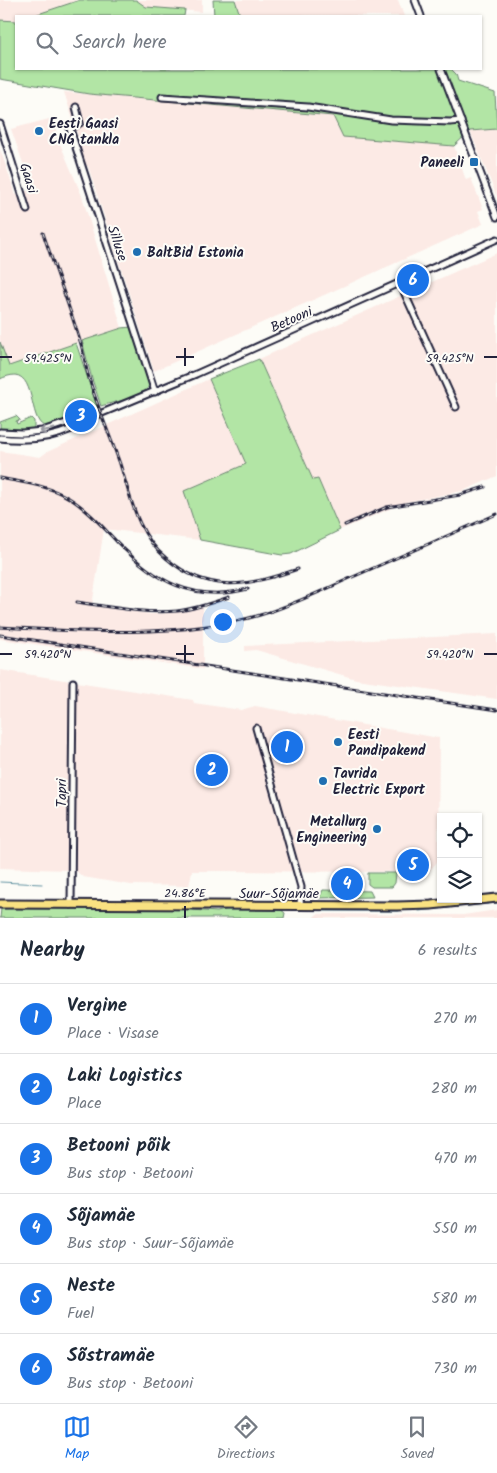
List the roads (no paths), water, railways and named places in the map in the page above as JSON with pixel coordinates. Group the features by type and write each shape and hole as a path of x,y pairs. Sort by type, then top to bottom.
{"main road":[{"name":"Suur-Sõjamäe","path":"0,904 431,906 497,898"}],"street":[{"path":"416,0 421,15"},
{"path":"441,70 497,216"},
{"path":"162,97 308,107 391,120 461,121"},
{"name":"Silluse","path":"76,107 80,123 70,129 155,392"},
{"name":"Gaasi","path":"0,124 27,210"},
{"name":"Betooni","path":"0,438 44,438 74,428 92,417 155,392 497,239"},
{"path":"400,282 456,407"},
{"name":"Betooni","path":"0,432 22,433 42,431 82,418 92,417"},
{"name":"Tapri","path":"71,905 73,682"},
{"path":"256,728 301,887 300,906"}],"waterway":[{"path":"0,882 42,884"},
{"path":"419,911 497,903"},
{"path":"324,911 399,911"}],"railway":[{"path":"43,233 76,328 96,400 120,464 136,515 148,538 166,558 182,570 198,578 213,582 229,584 246,583 298,569"},
{"path":"0,478 44,487 76,502 131,556 161,578 176,585 192,591 210,593 228,593 248,589"},
{"path":"345,525 387,507 460,495 485,487"},
{"path":"0,627 131,632 198,627 230,622 260,615 296,602 497,514"},
{"path":"77,602 127,610 165,612 190,609 229,597"},
{"path":"0,635 497,710"}],"place":[{"name":"Eesti Gaasi CNG tankla","path":"39,131"},
{"name":"Paneeli","path":"474,162"},
{"name":"BaltBid Estonia","path":"137,252"},
{"name":"Sõstramäe","path":"413,280"},
{"name":"Betooni põik","path":"81,416"},
{"name":"Eesti Pandipakend","path":"338,742"},
{"name":"Vergine","path":"287,747"},
{"name":"Laki Logistics","path":"212,770"},
{"name":"Tavrida Electric Export","path":"323,781"},
{"name":"Metallurg Engineering","path":"377,829"},
{"name":"Neste","path":"413,865"},
{"name":"Sõjamäe","path":"347,884"}]}
